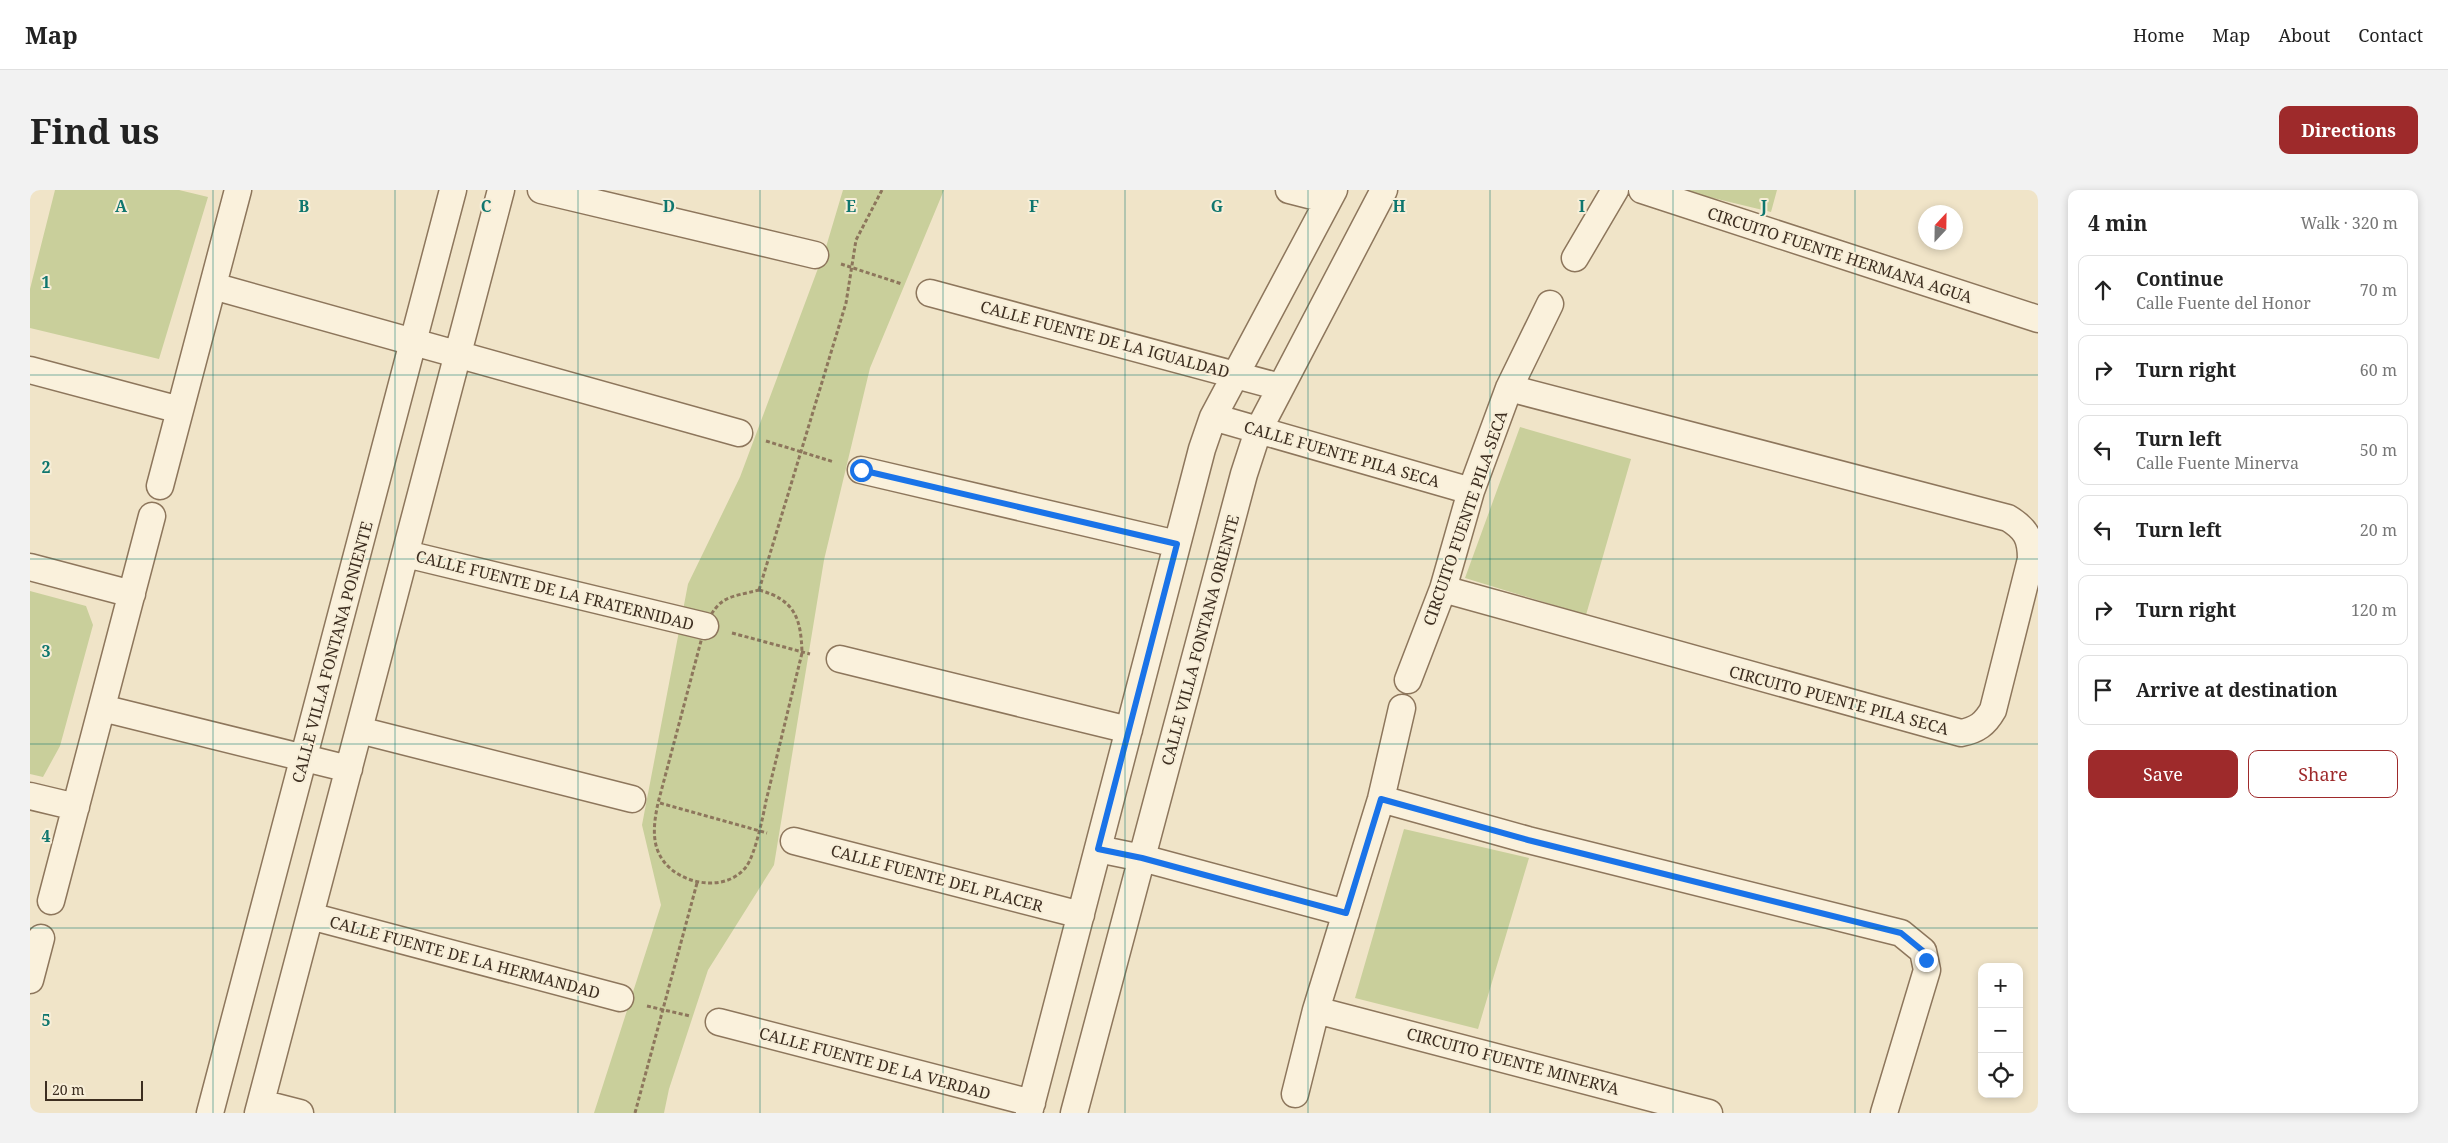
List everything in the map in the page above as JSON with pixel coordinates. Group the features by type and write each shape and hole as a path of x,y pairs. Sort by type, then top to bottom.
{"street":[{"path":"160,486 238,190"},
{"name":"CALLE VILLA FONTANA PONIENTE","path":"210,1113 453,190"},
{"path":"300,1113 259,1108 502,190"},
{"path":"541,190 814,255"},
{"path":"1030,1108 1177,544 1213,417 1331,195 1289,190"},
{"name":"CALLE VILLA FONTANA ORIENTE","path":"1074,1113 1244,474 1258,430 1384,190"},
{"path":"1575,258 1615,190"},
{"name":"CIRCUITO FUENTE HERMANA AGUA","path":"1642,190 2038,319"},
{"path":"213,286 739,433"},
{"name":"CALLE FUENTE DE LA IGUALDAD","path":"930,293 1280,387"},
{"name":"CIRCUITO FUENTE PILA SECA","path":"1408,680 1442,589 1471,491 1509,388 1550,304"},
{"path":"30,370 180,410"},
{"name":"CIRCUITO PUENTE PILA SECA","path":"1442,589 1961,733 1974,730 1986,722 1993,710 2031,559 2029,536 2020,526 2008,518 1509,388"},
{"name":"CALLE FUENTE PILA SECA","path":"1213,417 1471,491"},
{"path":"861,470 1177,544"},
{"path":"51,901 152,516"},
{"name":"CALLE FUENTE DE LA FRATERNIDAD","path":"406,554 714,628"},
{"path":"30,567 132,594"},
{"path":"840,659 1129,730"},
{"path":"102,708 349,769"},
{"path":"1295,1094 1316,1010 1381,799 1402,708"},
{"path":"359,730 632,799"},
{"path":"30,796 76,807"},
{"path":"1381,799 1528,840 1901,933 1923,951 1927,970 1884,1113"},
{"name":"CALLE FUENTE DEL PLACER","path":"794,841 1081,915"},
{"path":"1098,849 1142,858 1346,913"},
{"name":"CALLE FUENTE DE LA HERMANDAD","path":"310,916 620,998"},
{"path":"30,980 41,938"},
{"name":"CIRCUITO FUENTE MINERVA","path":"1316,1010 1709,1113"},
{"name":"CALLE FUENTE DE LA VERDAD","path":"719,1022 1030,1108"}],"path":[{"path":"759,590 846,303 856,240 882,190"},
{"path":"814,255 930,293"},
{"path":"739,433 861,470"},
{"path":"759,590 776,595 790,605 801,626 802,653 759,831 746,866 732,878 715,883 696,883 679,876 666,864 656,849 653,831 658,803 714,628 714,607 726,599 759,590"},
{"path":"714,628 802,653 840,659"},
{"path":"632,799 658,803 794,841"},
{"path":"635,1113 664,1010 696,883"},
{"path":"620,998 719,1022"}],"green space":[{"path":"55,190 179,190 208,197 159,359 30,328 30,289"},
{"path":"843,190 944,190 870,368 824,560 774,865 708,970 669,1089 664,1113 594,1113 661,905 642,825 688,584 740,477 826,247"},
{"path":"1680,190 1777,190 1771,212"},
{"path":"1520,427 1631,459 1586,615 1465,578"},
{"path":"30,591 86,606 93,625 60,746 43,777 30,774"},
{"path":"1404,829 1529,858 1478,1029 1355,998"}],"route":[{"path":"861,470 1177,544 1098,849 1142,858 1346,913 1381,799 1528,840 1901,933 1913,940 1923,951 1926,960"}]}
